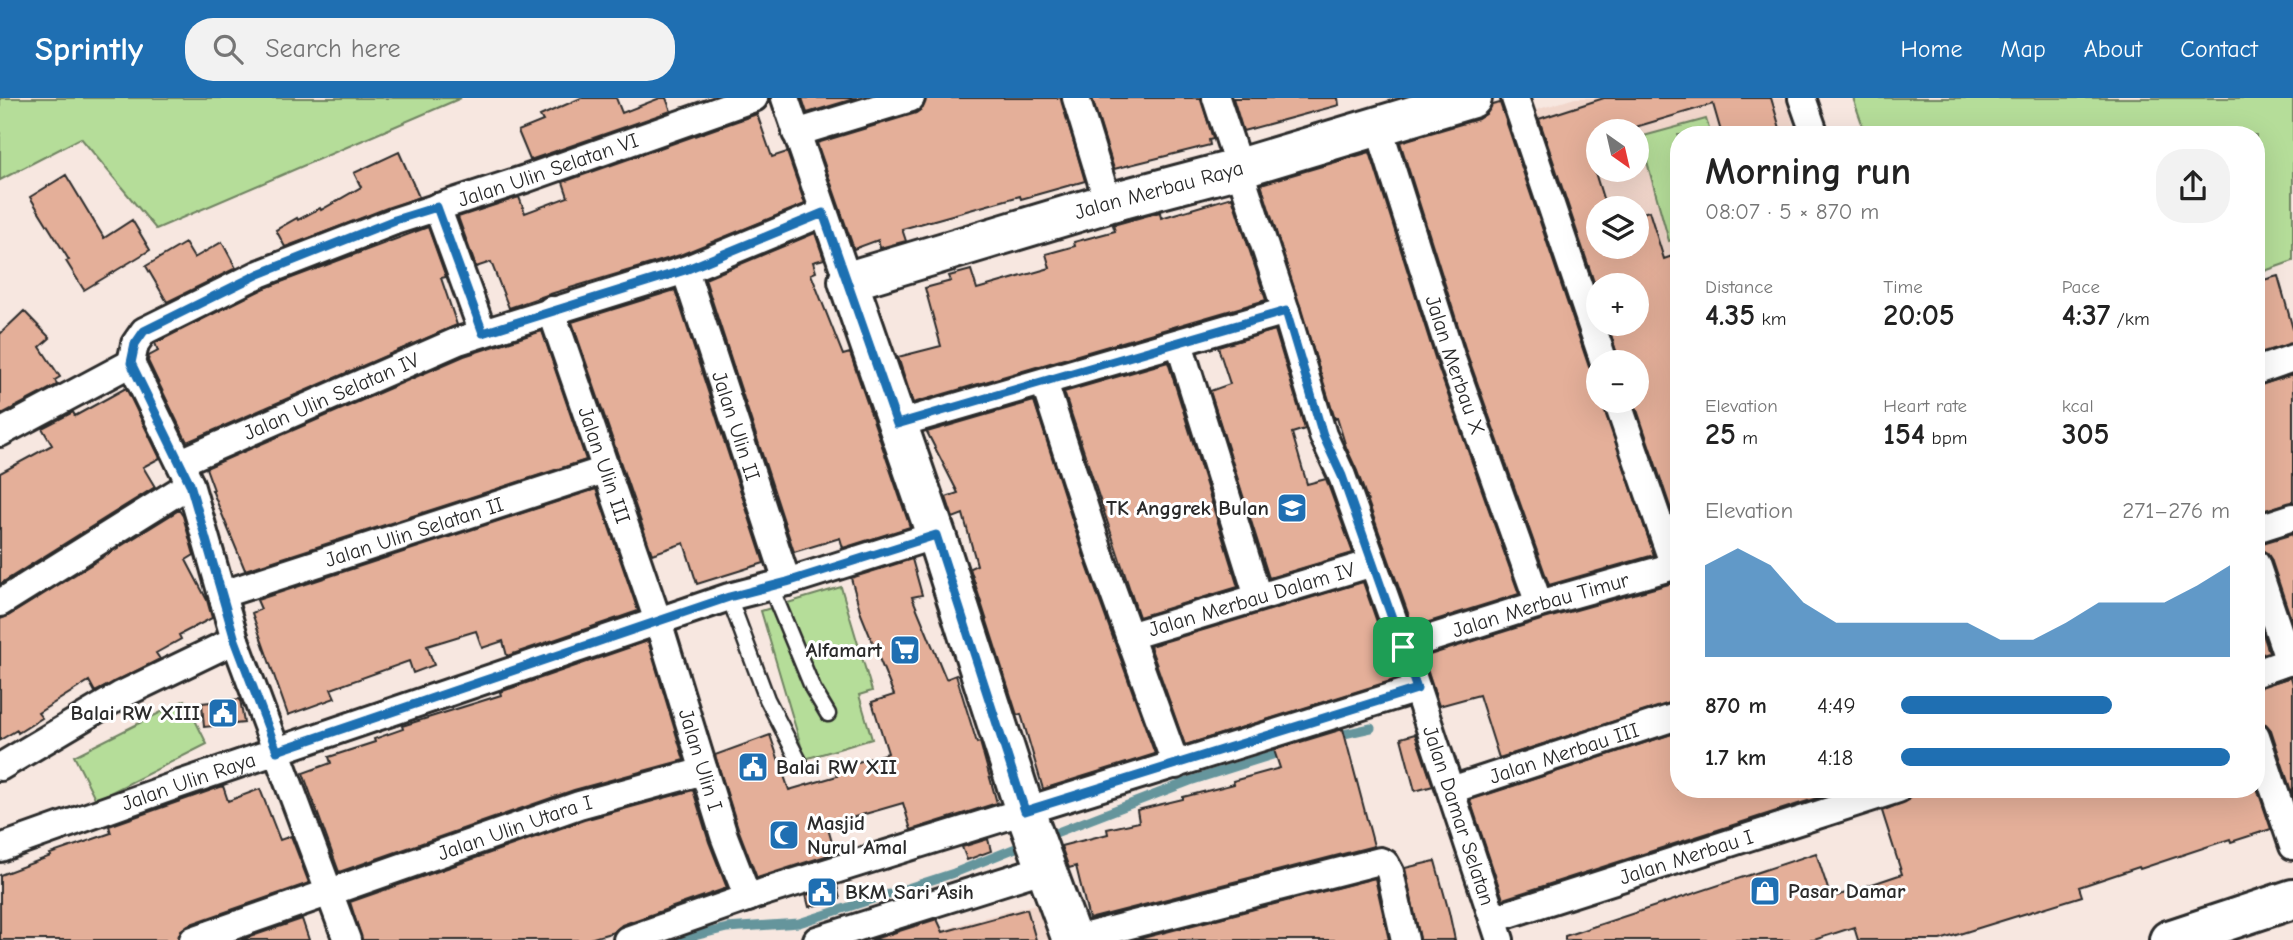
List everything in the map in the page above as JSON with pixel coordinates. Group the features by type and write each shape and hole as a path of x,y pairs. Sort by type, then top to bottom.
{"street":[{"name":"Jalan Ulin Selatan VI","path":"131,363 135,344 144,331 259,274 395,220 525,180 754,98"},
{"path":"785,98 936,535 1036,841 1072,940 1380,861 1385,863 1390,872 1405,940"},
{"path":"796,133 911,98"},
{"path":"1076,98 1108,203"},
{"name":"Jalan Damar Selatan","path":"1216,98 1286,311 1323,435 1342,476 1403,647 1497,929"},
{"name":"Jalan Merbau Raya","path":"848,281 1472,98"},
{"path":"1515,98 1600,350"},
{"path":"1802,98 1812,126"},
{"name":"Jalan Merbau X","path":"1378,125 1451,356 1539,604"},
{"path":"437,207 483,333"},
{"name":"Jalan Ulin Selatan IV","path":"0,603 185,473 458,341 685,270 823,213"},
{"name":"Jalan Ulin II","path":"685,270 779,583"},
{"name":"Jalan Ulin III","path":"551,310 658,621"},
{"path":"897,424 1286,311"},
{"path":"1179,343 1258,597"},
{"path":"2265,368 2293,358"},
{"path":"0,433 131,363 185,473 235,640 346,940"},
{"path":"1044,382 1129,636 1176,765"},
{"path":"1621,413 1670,549"},
{"name":"Jalan Ulin Selatan II","path":"223,594 605,470"},
{"path":"2265,526 2293,517"},
{"name":"Jalan Ulin Raya","path":"0,848 729,597 936,535"},
{"name":"Jalan Merbau Dalam IV","path":"1129,636 1373,563"},
{"name":"Jalan Merbau Timur","path":"1403,647 1539,604 1670,568"},
{"path":"2265,589 2291,661 2265,670"},
{"name":"Jalan Ulin I","path":"658,621 704,771 748,898"},
{"path":"0,767 121,695 235,640"},
{"path":"817,940 1036,841 1176,765 1417,689"},
{"name":"Jalan Merbau III","path":"1451,790 1670,719"},
{"path":"2265,763 2293,846"},
{"name":"Jalan Ulin Utara I","path":"193,940 579,805 704,771"},
{"name":"Jalan Merbau I","path":"1497,929 1866,798"},
{"path":"627,940 748,898 1036,841"},
{"path":"2169,940 2293,899"}],"lane":[{"path":"779,583 813,689 828,714"},
{"path":"729,597 766,699 800,763"}],"shaded area":[{"path":"1575,98 1786,98 1794,126 1670,126 1670,317 1649,323 1649,273 1586,273 1586,302 1526,113"},
{"path":"1039,903 1052,940 912,940 975,920"}],"green space":[{"path":"0,98 461,98 156,229 81,138 0,180"},
{"path":"1853,98 2293,98 2293,261 2265,271 2265,126 1863,126"},
{"path":"1706,119 1708,126 1680,126"},
{"path":"1670,129 1670,241 1649,169 1649,135"},
{"path":"841,587 872,691 859,695 872,739 805,759 761,611"},
{"path":"185,700 207,744 96,800 74,756"}],"building":[{"path":"581,98 616,98 622,113 666,98 671,111 530,160 518,131 543,121 540,116"},
{"path":"802,98 857,98 807,113"},
{"path":"926,98 1061,98 1085,181 902,229 906,241 880,248 878,240 854,249 817,143 916,113 923,108"},
{"path":"1092,98 1201,98 1213,139 1209,140 1210,145 1114,169"},
{"path":"1233,98 1338,98 1339,105 1243,131"},
{"path":"1604,98 1771,98 1779,126 1719,126 1713,104 1649,123 1649,119 1586,119 1586,182 1598,182 1602,196 1586,196 1586,258 1539,119"},
{"path":"1500,103 1586,358 1586,413 1606,413 1654,555 1549,585 1466,351 1400,142 1478,119 1487,113 1492,105"},
{"path":"757,114 772,157 787,152 805,204 680,255 509,308 491,262 476,267 458,217 519,197 525,213 568,197 563,182"},
{"path":"399,152 419,197 285,247 276,230 297,218 298,220 320,208 321,210 361,187 354,173"},
{"path":"1370,152 1436,361 1519,594 1413,627 1357,471 1337,418 1335,419 1261,184"},
{"path":"66,175 104,238 132,220 150,250 84,290 30,197"},
{"path":"1232,197 1266,300 913,403 898,357 941,346 925,288 951,281 949,276 971,270 977,289 1050,268 1046,254 1075,246 1074,242 1115,231 1113,225 1160,212 1161,218"},
{"path":"1649,211 1664,259 1670,257 1670,507 1638,413 1649,413 1649,350 1616,350 1611,336 1649,336 1649,273 1591,273 1586,259 1649,259"},
{"path":"428,227 446,277 441,278 457,325 187,442 148,361 149,356 158,351 155,343 265,288"},
{"path":"815,233 824,259 813,262 816,272 811,274 843,355 850,353 910,527 843,548 840,538 794,552 705,279"},
{"path":"222,242 236,268 167,302 146,266 185,243 194,258"},
{"path":"2278,276 2293,329 2293,343 2265,351 2265,280"},
{"path":"675,290 764,563 697,584 684,543 652,554 572,322"},
{"path":"24,311 50,338 40,347 60,377 55,380 57,385 0,415 0,334"},
{"path":"1275,330 1305,429 1292,433 1307,484 1326,479 1353,553 1269,578 1210,391 1230,384 1218,347"},
{"path":"542,331 586,460 245,570 212,490 206,468 464,356"},
{"path":"1168,362 1238,587 1139,617 1064,392"},
{"path":"2293,375 2293,502 2265,510 2265,383"},
{"path":"126,388 160,458 143,467 155,487 0,584 0,473 52,445 42,428 73,412 75,416"},
{"path":"1034,401 1086,563 1155,754 1043,789 1021,714 1017,715 970,568 977,565 963,514 953,518 946,497 958,493 927,432"},
{"path":"596,489 638,611 507,656 503,641 482,648 476,631 427,646 434,665 413,673 409,661 331,689 335,698 288,715 252,613 261,609 257,600"},
{"path":"179,510 194,555 186,560 207,600 212,618 179,635 181,639 156,653 160,659 95,692 89,681 38,713 42,718 18,733 17,730 0,740 0,619"},
{"path":"2293,534 2293,625 2271,559 2265,552 2265,542"},
{"path":"912,559 922,595 912,597 946,679 956,675 977,743 980,742 997,803 911,830 903,803 827,825 835,853 757,878 715,755 770,735 789,790 837,776 835,769 888,753 872,702 894,695 861,614 851,578"},
{"path":"1363,582 1397,679 1185,745 1150,646"},
{"path":"1670,584 1670,704 1499,758 1479,695 1439,706 1423,657"},
{"path":"648,641 684,760 574,790 339,872 303,773 331,763 329,757 375,742 374,739 403,729 402,726 501,695 500,692"},
{"path":"2291,677 2293,684 2293,797 2271,730 2265,724 2265,685"},
{"name":"Balai RW XIII","path":"240,699 244,723 204,727 202,703"},
{"path":"1343,729 1374,846 1089,919 1076,866 1069,868 1061,846 1108,834 1107,829 1139,822 1137,810 1183,799 1280,768 1274,750"},
{"path":"1415,734 1433,786 1415,791 1401,738"},
{"path":"1670,735 1670,798 1817,798 1503,899 1470,800"},
{"path":"223,786 228,801 260,789 280,840 291,836 309,883 188,925 181,930 178,940 0,940 0,875 111,833 109,826"},
{"path":"693,790 727,888 622,925 614,932 586,940 362,940 350,902 584,820"},
{"path":"2260,798 2271,829 2231,842 2230,839 2079,887 2082,896 1940,940 1858,940 1854,927 1814,940 1565,940 1565,936 1816,853 1831,898 1902,874 1882,811 1909,800"},
{"path":"988,839 991,851 967,860 962,847"},
{"path":"1435,861 1455,940 1420,940 1405,868"},
{"path":"1375,878 1389,940 1135,940"},
{"path":"837,886 840,899 809,907 806,895"},
{"path":"1027,909 1036,940 871,940 937,919 943,932"},
{"path":"302,919 309,940 241,940"}],"waterway":[{"path":"1335,736 1371,728"},
{"path":"1045,837 1190,781 1285,751"},
{"path":"678,940 727,928 799,923 954,873 1028,843"}],"place":[{"name":"TK Anggrek Bulan","path":"1292,508"},
{"name":"Alfamart","path":"905,650"},
{"name":"Balai RW XIII","path":"223,713"},
{"name":"Balai RW XII","path":"753,767"},
{"name":"Masjid Nurul Amal","path":"784,835"},
{"name":"Pasar Damar","path":"1765,891"},
{"name":"BKM Sari Asih","path":"822,892"}],"route":[{"path":"437,207 483,333 685,270 823,213 897,424 1286,311 1323,435 1342,476 1403,647 1417,689 1025,811 936,535 787,582 729,597 277,751 235,640 190,484 131,363 135,344 144,331 259,274 395,220 437,207"}]}
